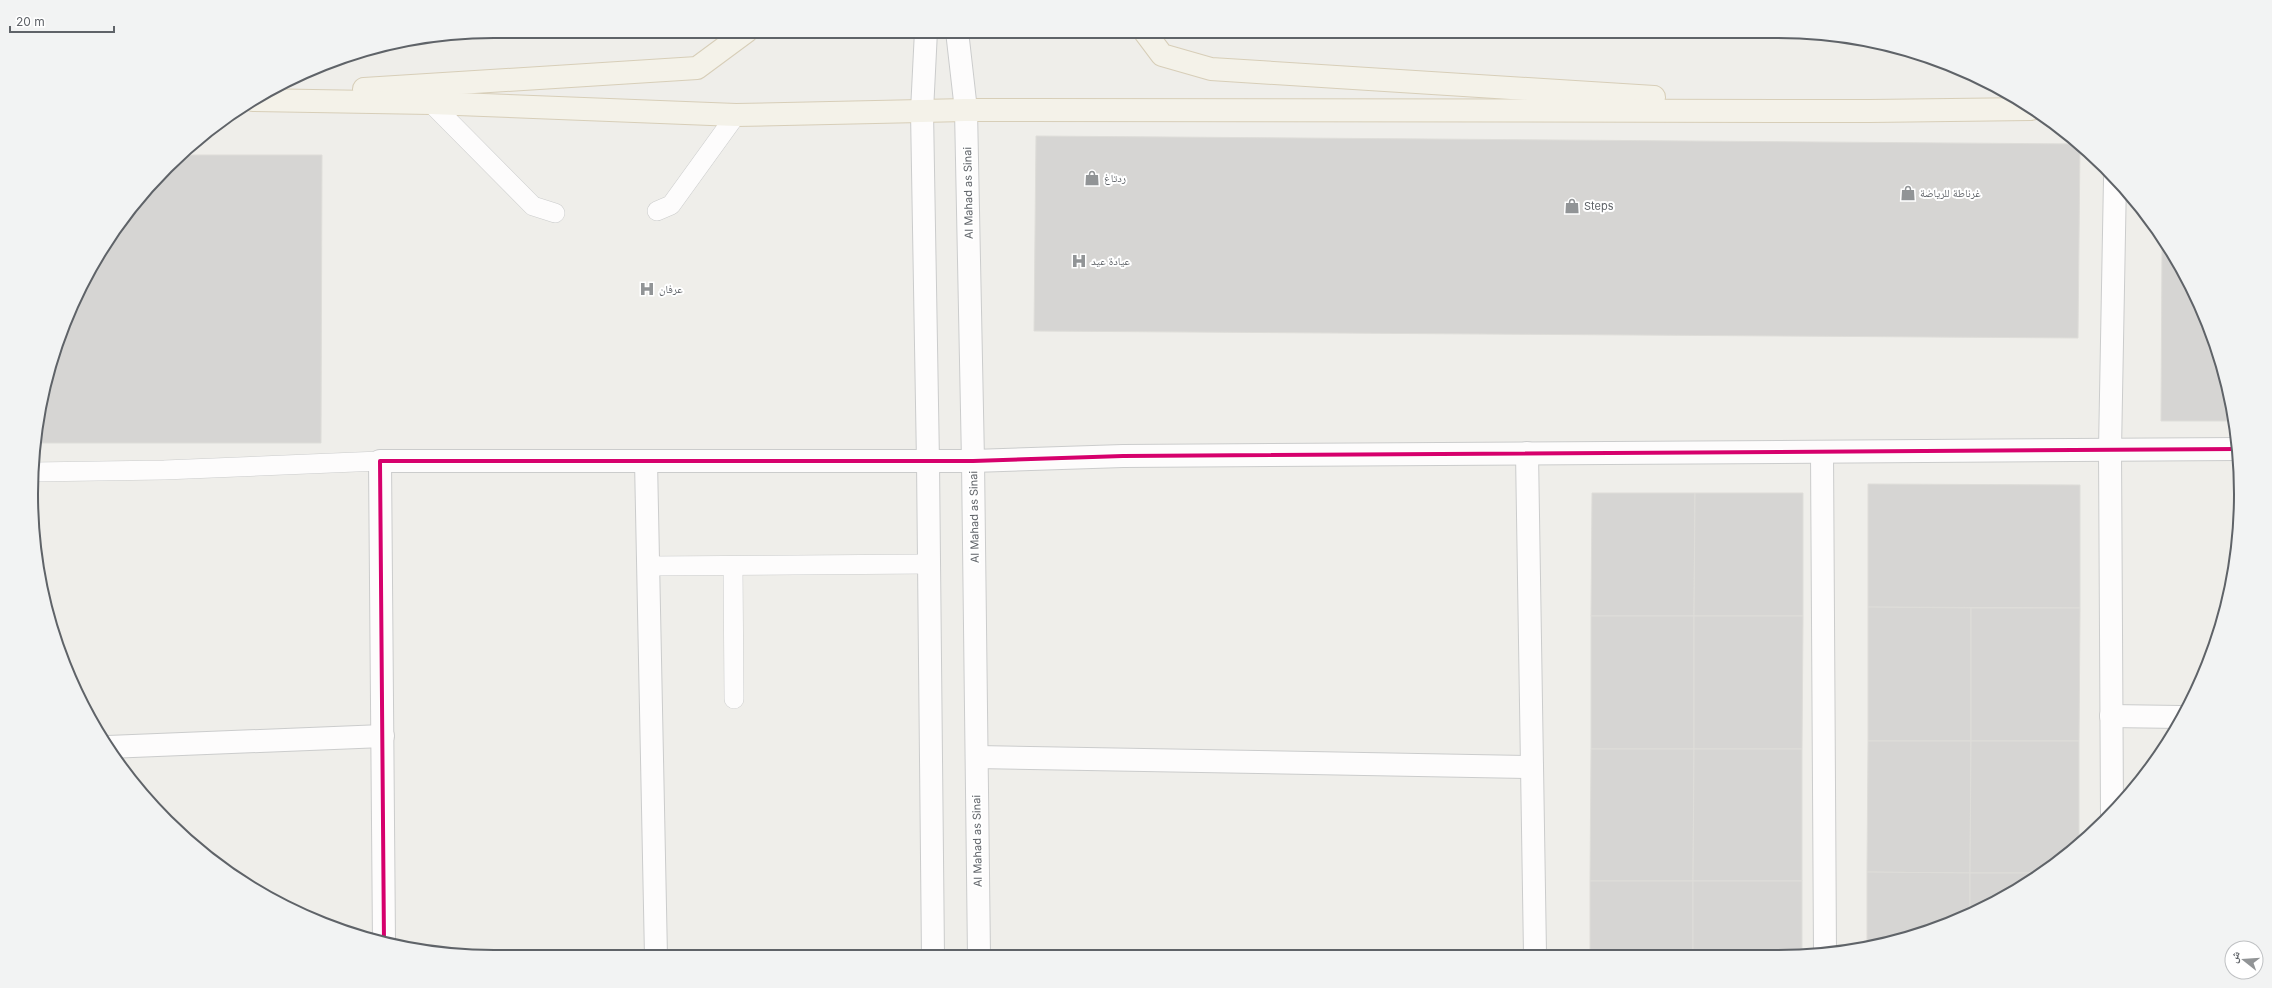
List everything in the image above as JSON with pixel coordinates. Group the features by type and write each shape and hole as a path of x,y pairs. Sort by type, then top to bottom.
{"main road":[{"path":"272,96 524,78 698,68 737,38"},
{"path":"1149,38 1162,55 1211,69 1870,111"},
{"path":"264,100 431,103 736,115 966,110 1870,111 2022,109"}],"street":[{"path":"926,38 922,111 928,462 933,950"},
{"name":"Al Mahad as Sinai","path":"958,38 966,110 973,462 979,950"},
{"path":"2112,804 2110,450 2114,186"},
{"path":"384,936 380,461 973,462 1123,456 1527,453 1822,453 2232,449"},
{"path":"1527,453 1535,950"},
{"path":"1822,453 1825,947"},
{"path":"646,461 656,950"},
{"path":"2111,716 2176,717"},
{"path":"115,747 383,736"},
{"path":"977,757 1532,767"}],"lane":[{"path":"431,103 533,206 555,213"},
{"path":"657,211 671,205 736,115"},
{"path":"39,472 380,461"},
{"path":"648,566 929,564"},
{"path":"733,566 734,699"}],"building":[{"path":"1036,136 2070,144 2080,152 2078,338 1034,331"},
{"path":"189,155 322,155 321,443 41,443 47,405 62,347 85,292 99,266 132,216 151,193"},
{"path":"2162,249 2187,292 2210,347 2225,405 2227,421 2161,421"},
{"path":"1868,484 2080,485 2080,608 1868,607"},
{"path":"1592,493 1695,493 1694,616 1591,616"},
{"path":"1695,493 1803,493 1803,616 1694,616"},
{"path":"1868,607 1971,608 1971,741 1868,741"},
{"path":"1971,608 2080,608 2079,741 1971,741"},
{"path":"1591,616 1694,616 1694,749 1591,749"},
{"path":"1694,616 1803,616 1802,749 1694,749"},
{"path":"1868,741 1971,741 1970,873 1867,872"},
{"path":"1971,741 2079,741 2079,837 2056,856 2031,873 1970,873"},
{"path":"1591,749 1694,749 1693,881 1590,881"},
{"path":"1694,749 1802,749 1802,881 1693,881"},
{"path":"1867,872 1970,873 1970,907 1925,926 1867,941"},
{"path":"1970,873 2031,873 2006,889 1970,907"},
{"path":"1590,881 1693,881 1693,950 1590,950"},
{"path":"1693,881 1802,881 1802,949 1693,950"}],"cycle path":[{"path":"384,936 380,461 973,461 1123,456 2232,449"}],"place":[{"name":"ردتاغ","path":"1092,178"},
{"name":"غرناطة للرياضة","path":"1908,193"},
{"name":"Steps","path":"1572,206"},
{"name":"عيادة عيد","path":"1079,261"},
{"name":"عرفان","path":"647,289"}]}
